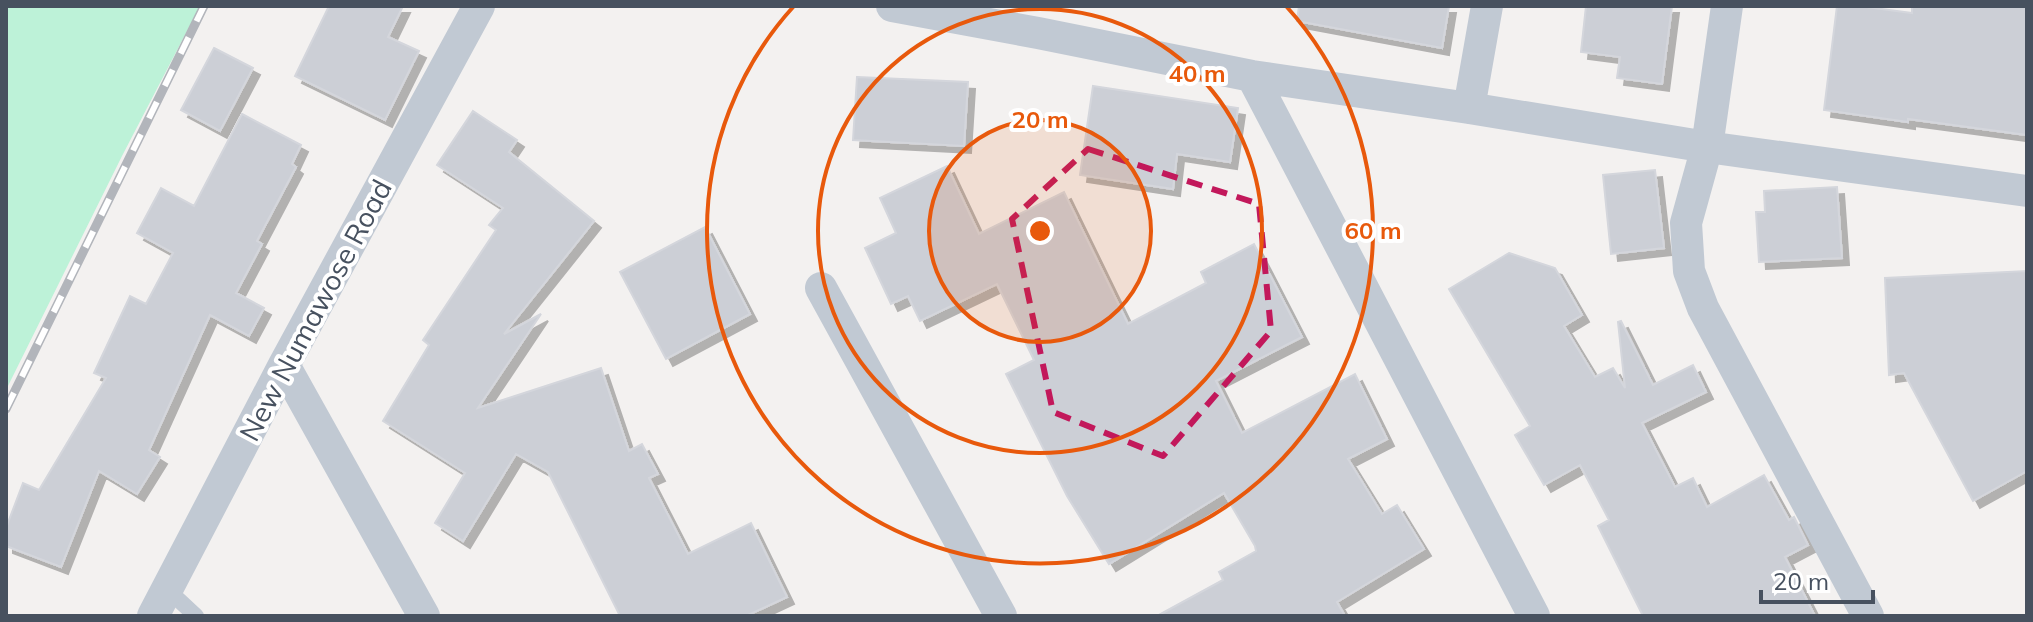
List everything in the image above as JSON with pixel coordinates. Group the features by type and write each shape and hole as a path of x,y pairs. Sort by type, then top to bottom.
{"street":[{"name":"New Numawose Road","path":"160,603 284,365 479,6"},
{"path":"892,6 1041,19 1252,76 1707,147 2027,191"},
{"path":"1469,108 1487,6"},
{"path":"1727,6 1707,147 1686,223 1689,271 1703,308 1868,616"},
{"path":"1252,76 1534,616"},
{"path":"821,288 1001,616"},
{"path":"284,365 424,616"}],"lane":[{"path":"160,603 196,616"}],"highlighted area":[{"path":"1088,149 1259,204 1271,331 1163,456 1053,412 1012,219"}],"green space":[{"path":"6,6 200,6 6,390"}],"building":[{"path":"329,6 403,6 388,37 419,51 385,120 295,76"},
{"path":"1299,6 1449,6 1442,48 1297,21"},
{"path":"1586,6 1672,6 1662,84 1617,78 1620,57 1581,52"},
{"path":"1837,6 1912,13 1912,6 2027,6 2027,135 1824,110"},
{"path":"214,48 253,68 220,131 181,110"},
{"path":"857,77 968,82 964,146 853,140"},
{"path":"1093,86 1238,108 1230,162 1177,154 1173,189 1080,175"},
{"path":"473,111 517,140 509,152 594,221 504,334 541,314 478,408 601,368 629,451 642,444 658,474 649,478 688,554 751,523 787,597 746,616 620,616 548,472 516,454 463,541 435,523 465,473 383,421 429,345 423,340 496,230 489,225 503,208 437,165"},
{"path":"242,114 301,145 292,164 296,167 257,241 262,244 236,293 264,308 249,336 210,315 149,450 160,457 137,494 99,471 61,567 6,546 6,528 23,483 39,490 106,378 94,373 130,296 146,304 173,253 137,233 161,188 194,206"},
{"path":"947,166 979,234 1064,192 1128,324 1206,283 1201,272 1254,244 1302,337 1216,381 1242,433 1355,374 1387,439 1348,459 1382,514 1397,505 1424,549 1337,602 1345,616 1157,616 1223,580 1219,572 1256,551 1255,546 1224,493 1109,564 1067,496 1006,374 1034,360 997,284 920,321 908,296 891,304 865,248 896,233 880,198"},
{"path":"1655,170 1664,248 1611,254 1603,175"},
{"path":"1837,187 1842,258 1759,262 1756,212 1765,212 1764,191"},
{"path":"705,227 750,314 666,359 620,272"},
{"path":"1509,253 1555,268 1582,315 1564,326 1595,377 1613,368 1625,388 1618,322 1621,321 1653,385 1693,365 1706,392 1642,423 1675,487 1693,478 1707,507 1764,475 1789,520 1794,517 1808,545 1785,557 1815,616 1643,616 1598,526 1609,520 1580,465 1544,485 1515,435 1530,426 1449,289"},
{"path":"2027,271 2027,471 1973,501 1904,373 1889,375 1885,278"}],"railway":[{"path":"6,409 204,6"}]}
